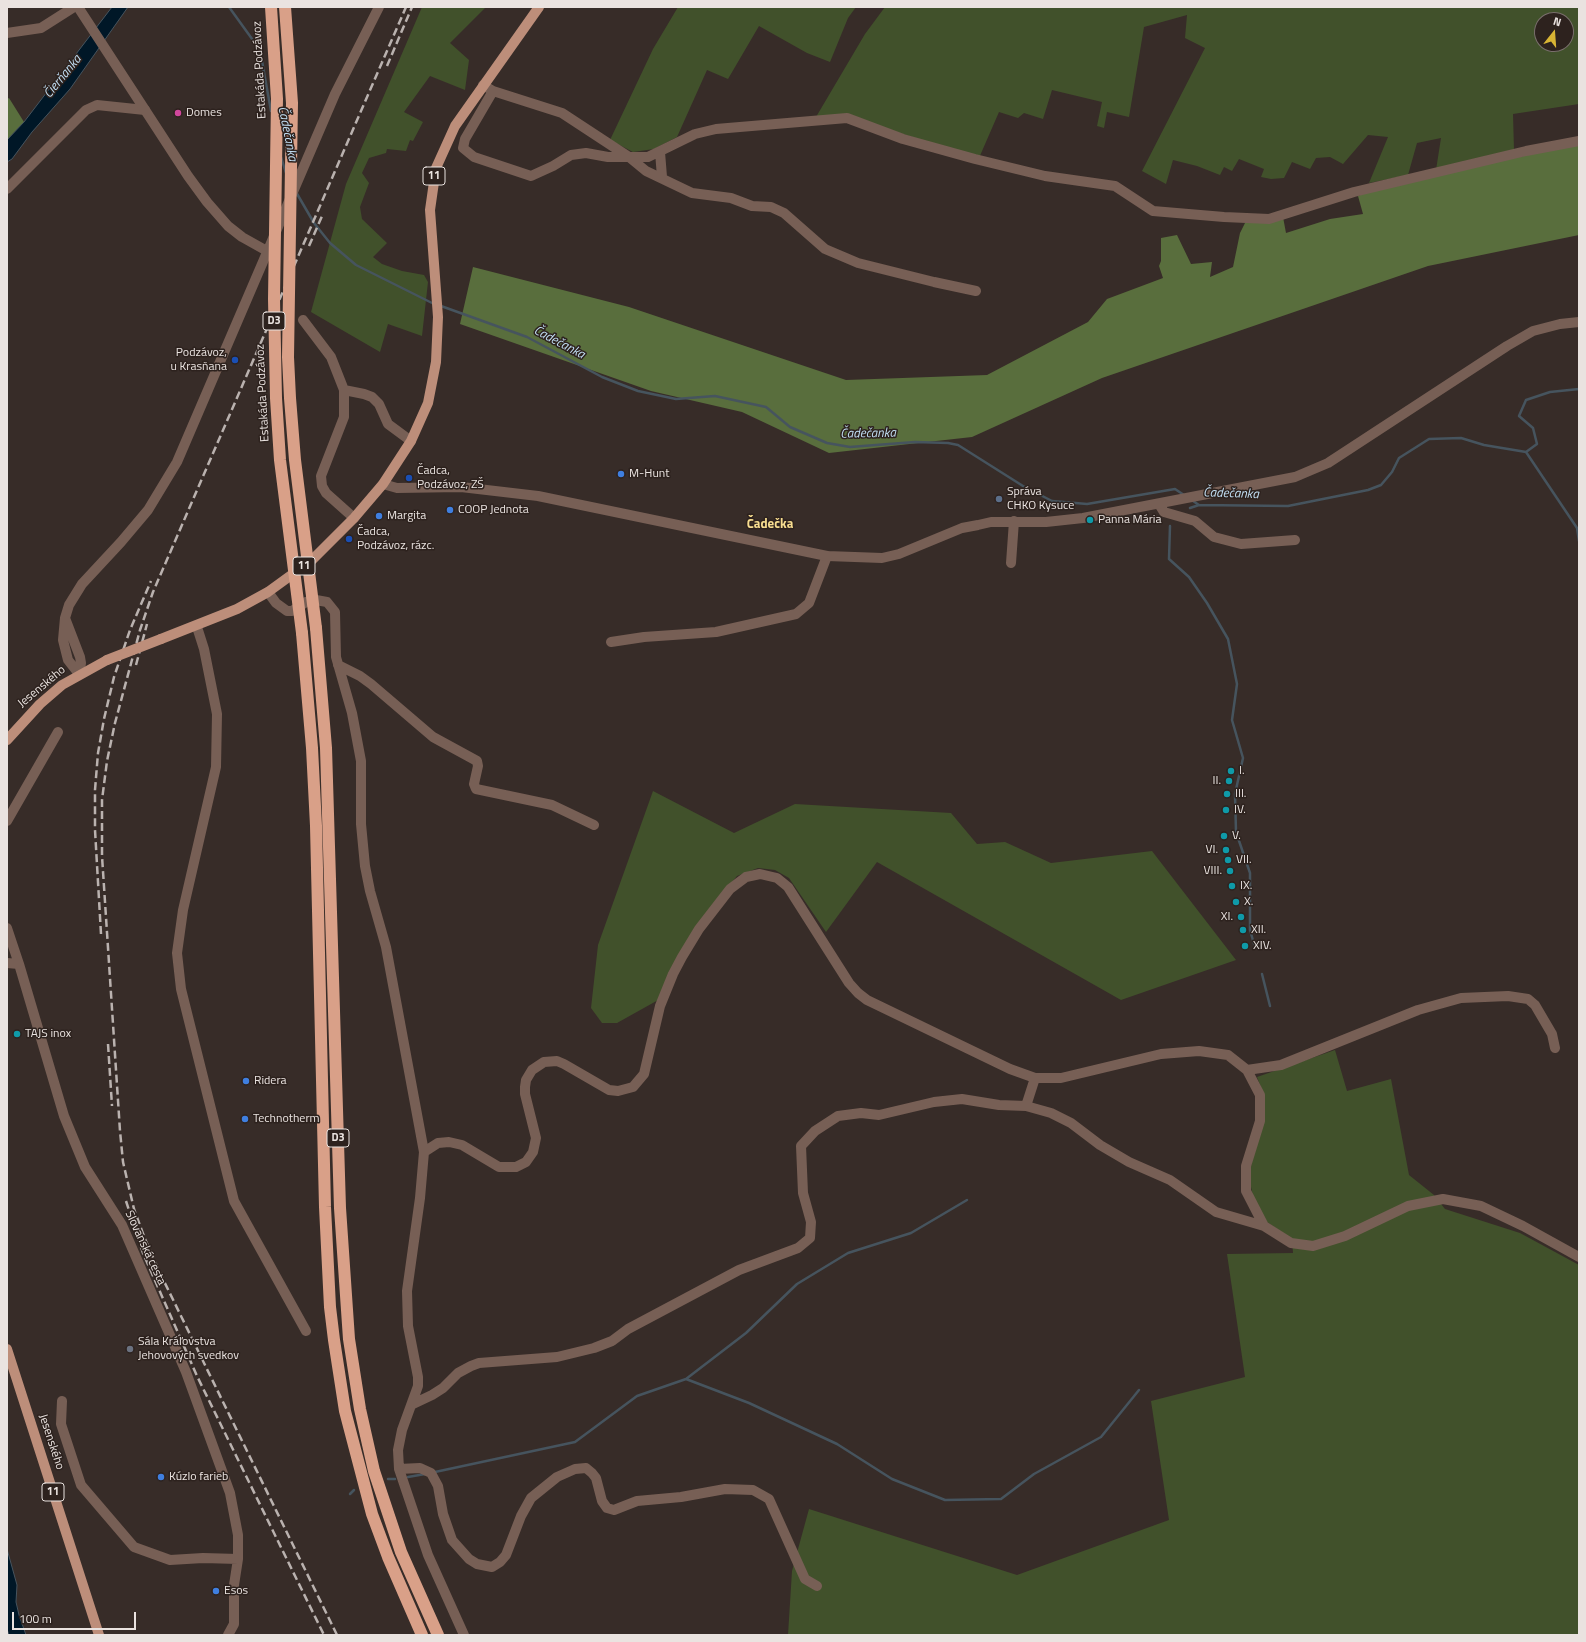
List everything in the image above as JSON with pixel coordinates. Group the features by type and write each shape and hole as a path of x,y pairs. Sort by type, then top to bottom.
{"highway":[{"name":"Estakáda Podzávoz","path":"271,7 277,99 274,299 276,398 280,460 302,633 311,732 316,826 330,1307 345,1411 372,1514 388,1557 422,1635"},
{"name":"D3","path":"285,7 292,103 288,350 290,398 295,460 316,628 326,748 340,1208 345,1308 360,1409 376,1478 401,1552 438,1635"}],"main road":[{"name":"11","path":"79,674 107,660 197,626 237,609 268,592 312,560 354,518 383,484 411,441 423,418 433,384 437,349 438,316 434,279 430,210 436,168 455,126 539,7"},
{"name":"Jesenského","path":"7,740 40,704 62,685 79,674"},
{"name":"Jesenského","path":"7,1349 98,1635"}],"street":[{"path":"7,33 41,28 74,7"},
{"path":"78,7 188,176 217,215 242,237 267,251"},
{"path":"79,674 68,660 63,640 65,618 74,595 82,584 136,526 168,479 200,409 335,94 379,7"},
{"path":"483,85 493,92 562,113 629,157 646,171 662,177 692,193 730,198 752,206 771,207 784,213 825,249 858,262 934,282 976,291"},
{"path":"493,92 465,139 463,148 474,157 531,176 553,166 571,155 586,153 608,157 648,157 695,134 716,129 847,118 903,139 975,159 1045,176 1115,186 1153,211 1269,219 1354,192 1526,151 1579,141"},
{"path":"7,189 86,110 97,105 145,110"},
{"path":"660,152 662,177"},
{"path":"304,320 331,357 344,390 344,417 321,476 322,486 326,493 354,518"},
{"path":"383,484 397,488 461,487 538,496 826,556 882,558 899,554 962,528 991,522 1046,522 1083,518 1203,496 1295,477 1311,472 1328,463 1402,416 1533,331 1560,324 1579,322"},
{"path":"344,390 372,397 379,404 388,424 411,441"},
{"path":"1159,504 1164,512 1195,521 1214,537 1241,544 1295,540"},
{"path":"1011,563 1014,521"},
{"path":"611,642 644,637 716,632 796,614 809,603 826,556"},
{"path":"268,592 276,603 287,611 292,611 306,602 316,600 327,602 331,606 336,620 335,645 338,664 352,713 361,761 361,824 365,866 370,891 388,954 424,1152 420,1198 407,1291 408,1326 418,1377 418,1386 413,1404 402,1430 398,1450 399,1468 404,1487 428,1555 464,1635"},
{"path":"197,626 204,650 216,714 216,767 182,917 177,953 181,989 234,1201 306,1331"},
{"path":"338,664 371,684 433,738 477,761 478,766 474,784 476,790 552,805 594,825"},
{"path":"7,821 58,732"},
{"path":"424,1152 438,1143 449,1142 462,1145 499,1167 516,1167 526,1162 533,1152 536,1138 525,1094 526,1080 532,1070 544,1062 557,1061 564,1064 609,1090 625,1090 639,1082 647,1066 660,1006 672,974 699,929 730,889 740,880 753,874 772,876 788,887 849,983 858,993 872,1002 1010,1069 1035,1078 1060,1078 1161,1054 1199,1051 1228,1055 1247,1070 1260,1095 1260,1121 1246,1166 1246,1191 1264,1226"},
{"name":"Slovanská cesta","path":"7,928 64,1116 85,1167 122,1224 186,1372 230,1493 238,1535 238,1559 234,1585 234,1624 228,1635"},
{"path":"7,963 19,964"},
{"path":"1247,1070 1282,1065 1418,1010 1461,998 1508,996 1528,999 1535,1005 1552,1034 1555,1048"},
{"path":"1026,1106 1035,1078"},
{"path":"413,1404 432,1395 442,1388 458,1372 479,1363 557,1357 594,1348 612,1341 628,1329 740,1270 798,1248 810,1238 811,1222 803,1193 801,1146 815,1131 838,1116 861,1113 879,1115 934,1102 962,1099 999,1105 1026,1106 1051,1113 1071,1123 1100,1145 1129,1162 1170,1180 1216,1212 1264,1226 1291,1243 1313,1246 1345,1236 1408,1206 1443,1199 1481,1206 1523,1226 1579,1257"},
{"path":"62,1401 61,1424 81,1485 134,1547 170,1560 203,1558 238,1559"},
{"path":"399,1468 420,1468 431,1474 438,1486 443,1514 452,1540 469,1560 477,1564 492,1567 500,1562 506,1555 521,1516 531,1498 557,1477 575,1469 586,1468 592,1473 596,1478 602,1501 607,1508 614,1510 638,1501 681,1497 725,1490 753,1490 769,1499 805,1579 817,1586"}],"green space":[{"path":"422,7 486,7 450,43 469,60 465,90 430,76 404,112 423,122 413,141 410,140 406,151 387,149 386,153 369,158 362,173 369,183 360,207 362,219 387,243 373,257 382,264 402,271 424,275 428,282 422,336 388,324 380,352 311,312 346,184"},
{"path":"678,7 856,7 848,18 830,62 807,53 759,26 728,79 707,70 677,137 654,149 633,152 610,140 653,49"},
{"path":"885,7 1579,7 1579,104 1513,114 1514,150 1436,170 1441,138 1417,143 1408,175 1369,183 1388,137 1368,135 1343,164 1330,157 1316,158 1310,169 1292,162 1284,178 1271,179 1261,177 1264,169 1239,159 1232,171 1224,167 1220,175 1197,166 1173,160 1166,184 1142,171 1205,48 1185,38 1187,15 1144,27 1129,117 1107,112 1104,128 1097,126 1102,102 1052,90 1043,119 1024,113 1018,118 999,112 979,158 845,116 816,117 865,34"},
{"path":"9,98 24,122 7,140 7,99"},
{"path":"1579,144 1579,235 1428,266 1102,378 972,437 829,453 742,412 651,391 460,324 473,267 629,307 846,380 987,375 1088,322 1107,299 1163,278 1159,266 1161,261 1161,238 1177,235 1191,264 1212,262 1210,277 1233,267 1240,233 1245,223 1283,217 1286,233 1330,219 1363,214 1358,196 1378,187"},
{"path":"653,791 734,833 795,804 951,813 977,844 1005,842 1051,863 1152,851 1236,960 1121,1000 877,862 826,932 789,878 775,870 758,868 737,876 721,895 660,999 617,1023 602,1023 591,1008 598,945"},
{"path":"1335,1050 1347,1091 1391,1079 1409,1175 1434,1195 1445,1209 1520,1233 1579,1265 1579,1635 788,1635 792,1571 809,1509 1017,1575 1169,1520 1151,1401 1245,1377 1227,1254 1293,1253 1292,1239 1267,1222 1255,1205 1251,1187 1251,1166 1264,1095 1257,1077"}],"water":[{"name":"Čierňanka","path":"112,7 128,7 70,89 32,132 12,159 7,162 7,140 24,122"},
{"path":"7,1549 17,1585 16,1602 26,1635 9,1635 7,1629"}],"waterway":[{"name":"Čadečanka","path":"229,7 260,50 271,111"},
{"name":"Čadečanka","path":"281,157 286,173"},
{"name":"Čadečanka","path":"296,192 314,223 330,243 356,265 434,304"},
{"name":"Čadečanka","path":"441,306 527,337 602,377 638,391 676,399 715,396 766,407 790,427 827,443 850,447 915,442 948,443 958,445 1023,486 1052,501 1087,504 1175,489 1184,495"},
{"name":"Čadečanka","path":"1193,501 1199,505 1288,506 1368,490 1381,485 1392,472 1399,458 1429,439 1461,438 1484,445 1526,452 1537,444 1533,428 1519,416 1526,400 1550,392 1579,389"},
{"path":"1526,452 1577,528 1579,541"},
{"name":"Čadečanka","path":"1190,508 1199,505"},
{"path":"1170,526 1169,559 1189,577 1207,603 1228,639 1237,684 1232,720 1243,758 1235,794 1236,832 1250,873 1250,930 1254,944"},
{"path":"1262,974 1270,1006"},
{"path":"435,1472 575,1442 637,1396 686,1379 746,1333 797,1284 848,1253 911,1233 967,1200"},
{"path":"686,1379 749,1403 837,1444 892,1479 945,1500 1001,1499 1034,1474 1101,1437 1139,1390"},
{"path":"408,1477 425,1474"},
{"path":"388,1479 395,1479"},
{"path":"350,1494 354,1490"}],"railway":[{"path":"337,1635 159,1271 134,1209 123,1162 120,1131 102,856 102,800 107,761 115,723 140,630 153,592 406,7"},
{"path":"387,66 412,7"},
{"path":"309,246 322,216"},
{"path":"101,934 95,830 95,790 98,753 114,677 130,630 151,581"},
{"path":"136,665 147,624"},
{"path":"108,1044 112,1106"},
{"path":"126,1201 143,1253 197,1376 324,1635"}],"place":[{"name":"Domes","path":"178,113"},
{"name":"Podzávoz, u Krasňana","path":"235,360"},
{"name":"M-Hunt","path":"621,474"},
{"name":"Čadca, Podzávoz, ZŠ","path":"409,478"},
{"name":"Správa CHKO Kysuce","path":"999,499"},
{"name":"COOP Jednota","path":"450,510"},
{"name":"Margita","path":"379,516"},
{"name":"Panna Mária","path":"1090,520"},
{"name":"Čadca, Podzávoz, rázc.","path":"349,539"},
{"name":"I.","path":"1231,771"},
{"name":"II.","path":"1229,781"},
{"name":"III.","path":"1227,794"},
{"name":"IV.","path":"1226,810"},
{"name":"V.","path":"1224,836"},
{"name":"VI.","path":"1226,850"},
{"name":"VII.","path":"1228,860"},
{"name":"VIII.","path":"1230,871"},
{"name":"IX.","path":"1232,886"},
{"name":"X.","path":"1236,902"},
{"name":"XI.","path":"1241,917"},
{"name":"XII.","path":"1243,930"},
{"name":"XIV.","path":"1245,946"},
{"name":"TAJS inox","path":"17,1034"},
{"name":"Ridera","path":"246,1081"},
{"name":"Technotherm","path":"245,1119"},
{"name":"Sála Kráľovstva Jehovových svedkov","path":"130,1349"},
{"name":"Kúzlo farieb","path":"161,1477"},
{"name":"Esos","path":"216,1591"}],"district":[{"name":"Čadečka","path":"770,525"}]}
